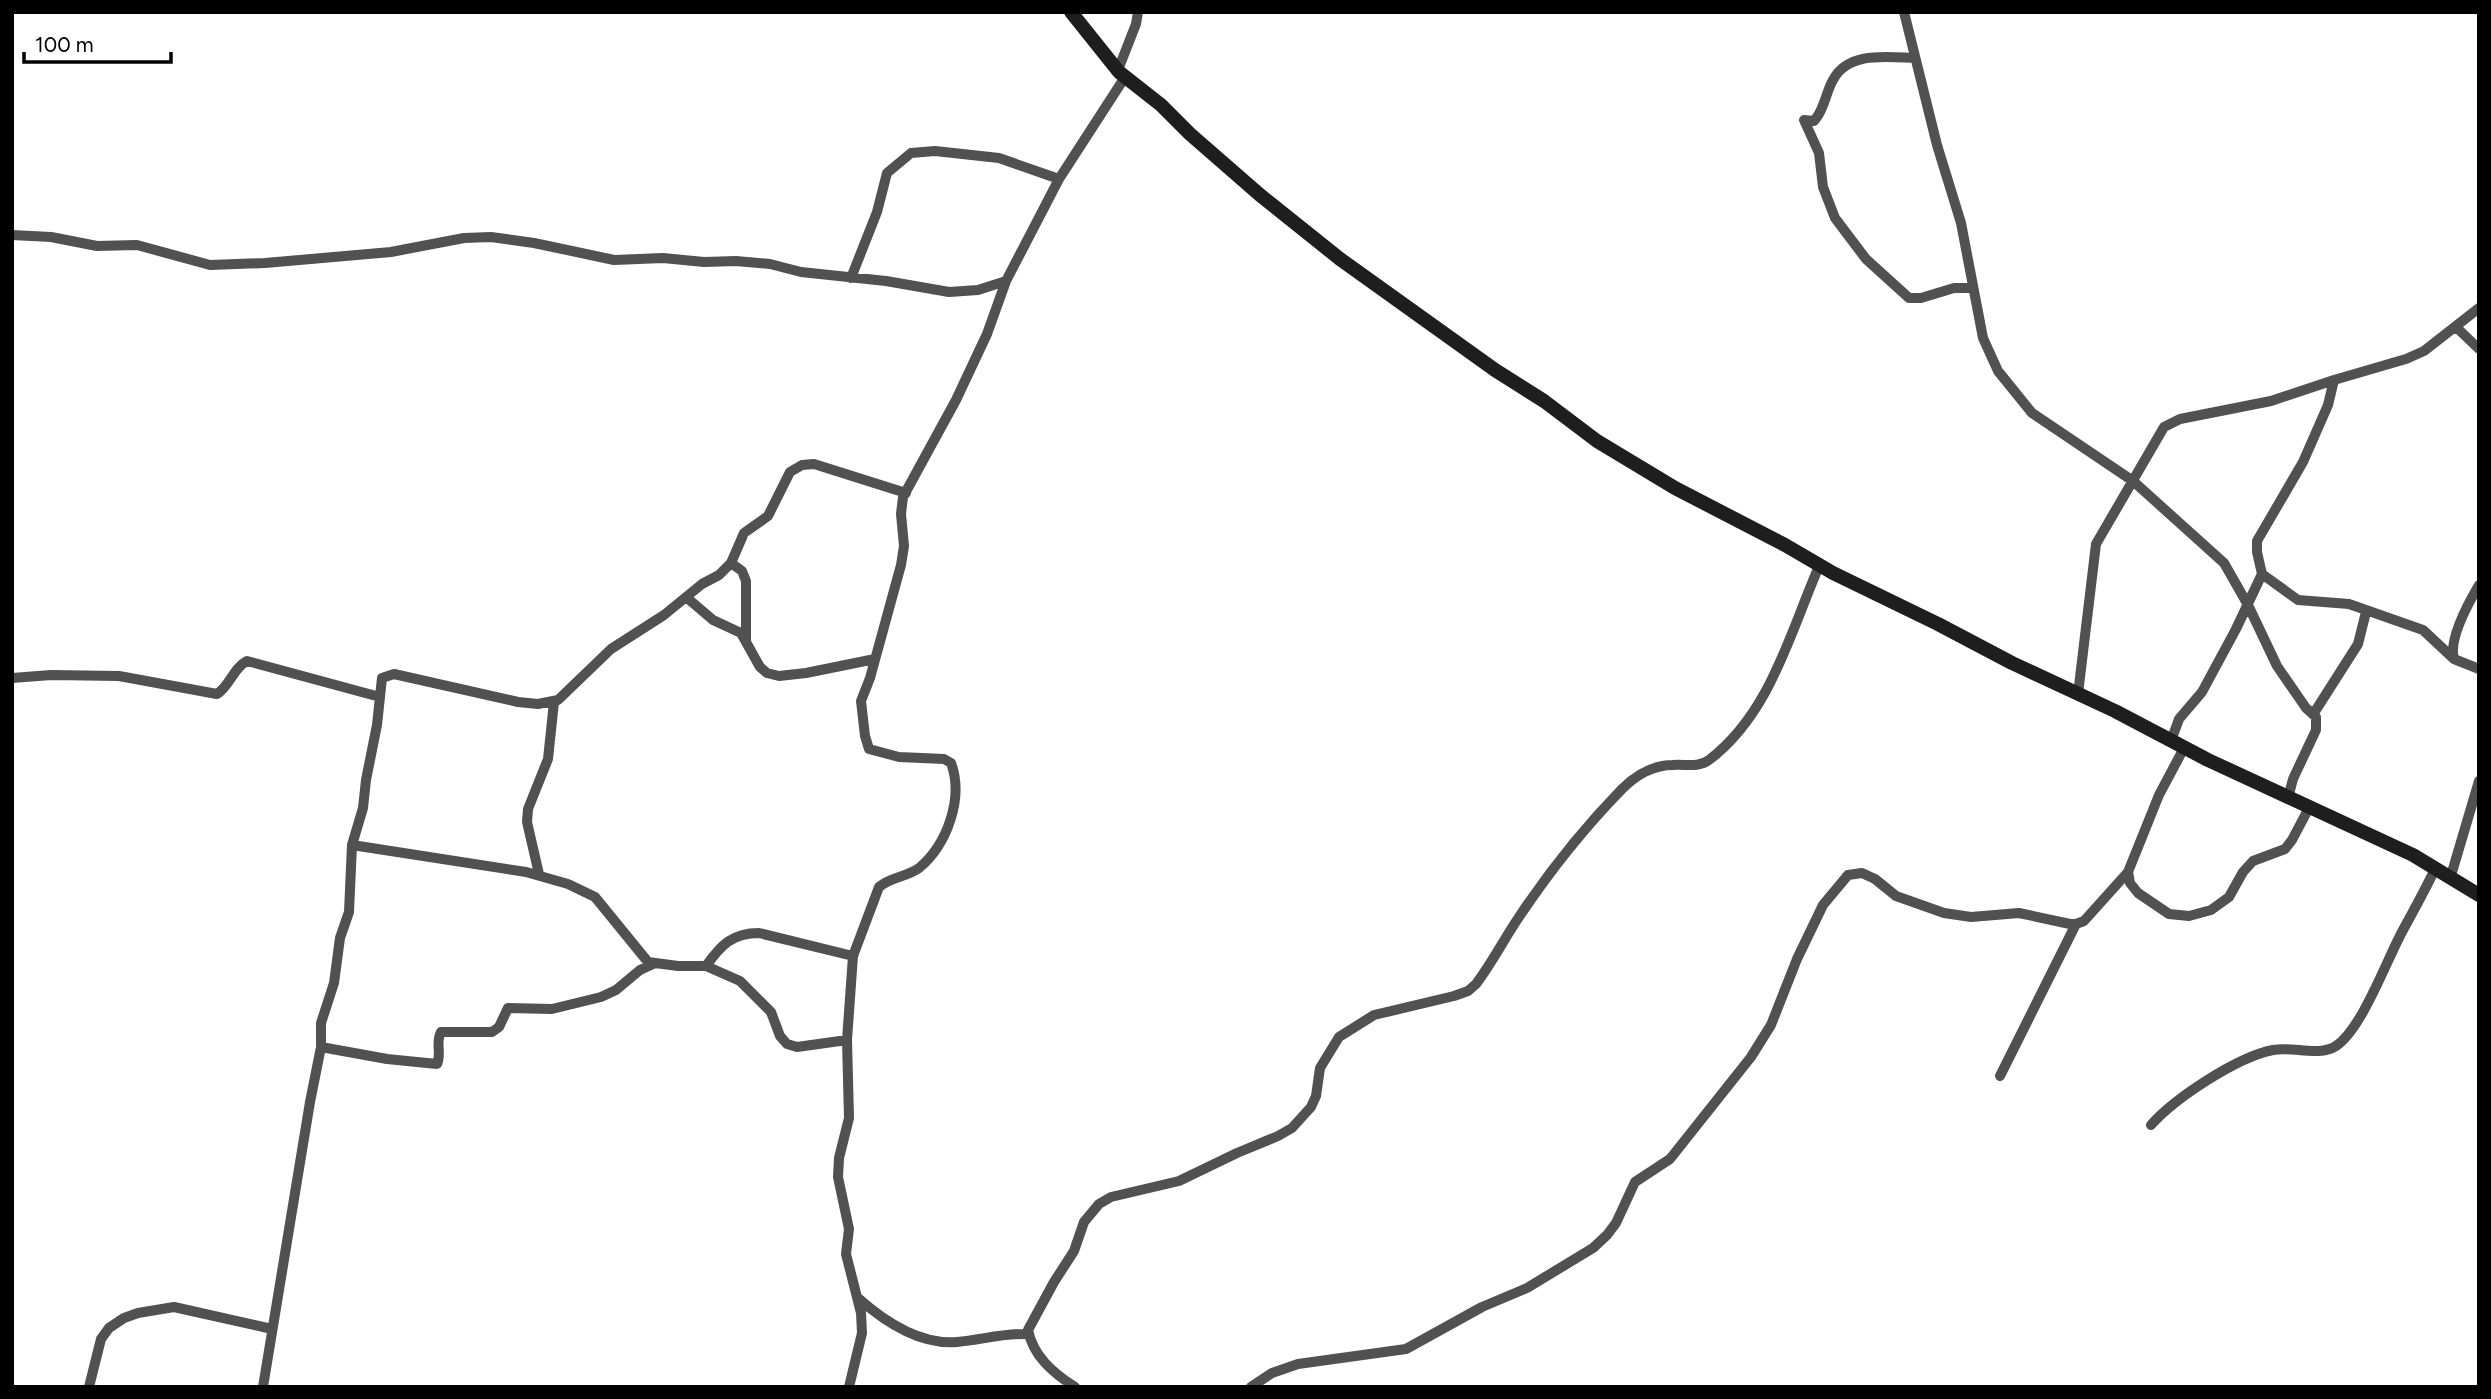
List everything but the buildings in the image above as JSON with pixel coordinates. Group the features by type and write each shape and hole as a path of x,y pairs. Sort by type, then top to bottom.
{"street":[{"path":"1071,12 1121,73 1161,105 1260,195 1340,259 1597,441 1685,494 1819,564 2012,663 2147,727 2177,745 2413,855 2479,895"},
{"path":"849,1387 862,1333 858,1298 846,1254 849,1229 838,1177 839,1158 849,1118 847,1040 853,956 879,887 912,872 925,862 943,837 952,817 955,794 955,774 951,763 944,759 899,757 869,749 861,701 901,565 904,546 901,514 906,493 938,437 976,357 1006,281 1059,179 1121,73 1138,12"},
{"path":"1904,12 1937,145 1961,223 1983,338 1998,371 2032,413 2133,481 2224,563 2248,605 2277,666 2318,722 2293,779 2288,798"},
{"path":"1915,58 1871,58 1843,67 1835,77 1817,117 1814,121 1804,120 1819,153 1822,187 1835,218 1847,237 1881,274 1909,298 1921,298 1948,289 1972,288"},
{"path":"851,278 877,212 887,173 911,153 935,151 999,158 1059,179"},
{"path":"12,235 51,237 97,246 137,245 198,263 223,265 391,252 464,238 510,238 614,260 663,258 704,262 736,261 949,292 978,290 1006,281"},
{"path":"2078,694 2096,544 2164,427 2170,422 2271,401 2406,359 2424,351 2479,308"},
{"path":"2456,327 2479,349"},
{"path":"2000,1076 2076,924 2091,914 2129,872 2177,745 2179,719 2202,692 2248,605 2262,574 2257,541 2303,462 2321,424 2334,380"},
{"path":"263,1387 321,1047 321,1023 334,983 340,938 349,912 352,845 363,808 382,678 394,674 518,702 554,702 611,649 664,615 702,584 719,575 730,563 740,538 768,516 790,472 796,468 814,464 906,493"},
{"path":"2118,472 2124,493"},
{"path":"730,563 742,571 746,581 746,640"},
{"path":"1075,1387 1051,1370 1028,1334 1030,1326 1074,1251 1084,1222 1099,1204 1111,1198 1179,1181 1237,1153 1257,1147 1292,1128 1311,1107 1316,1096 1320,1068 1339,1037 1374,1015 1468,991 1484,974 1535,894 1623,789 1649,770 1708,761 1727,743 1759,704 1773,678 1793,635 1819,564"},
{"path":"2262,574 2298,600 2349,604 2423,630 2454,659 2479,669"},
{"path":"2454,659 2453,649 2458,631 2468,602 2479,585"},
{"path":"686,597 713,620 735,629 746,640 760,667 767,673 779,676 806,673 875,659"},
{"path":"2314,713 2358,644 2366,612"},
{"path":"12,678 119,676 217,694 247,661 380,697"},
{"path":"539,874 527,822 528,809 548,759 554,702"},
{"path":"2450,878 2479,780"},
{"path":"2129,872 2130,883 2138,893 2169,914 2189,916 2211,910 2229,897 2243,872 2253,861 2285,849 2310,806"},
{"path":"352,845 539,874 568,884 595,897 644,959 653,964"},
{"path":"2151,1125 2173,1102 2253,1056 2282,1048 2321,1051 2339,1043 2365,1008 2435,869"},
{"path":"1251,1387 1280,1369 1298,1364 1406,1349 1482,1307 1527,1288 1593,1248 1616,1223 1635,1182 1670,1159 1762,1041 1823,905 1848,875 1862,873 1896,896 1944,913 1971,917 2019,913 2076,924"},
{"path":"706,965 727,939 750,933 853,956"},
{"path":"321,1047 387,1059 437,1064 438,1039 441,1032 492,1032 499,1027 508,1008 552,1009 601,997 616,990 640,970 653,964 706,965 740,982 771,1013 780,1036 787,1044 797,1047 847,1040"},
{"path":"858,1298 875,1313 932,1342 955,1342 1012,1333 1028,1334"},
{"path":"89,1387 101,1339 108,1328 138,1313 174,1307 272,1329"}]}
